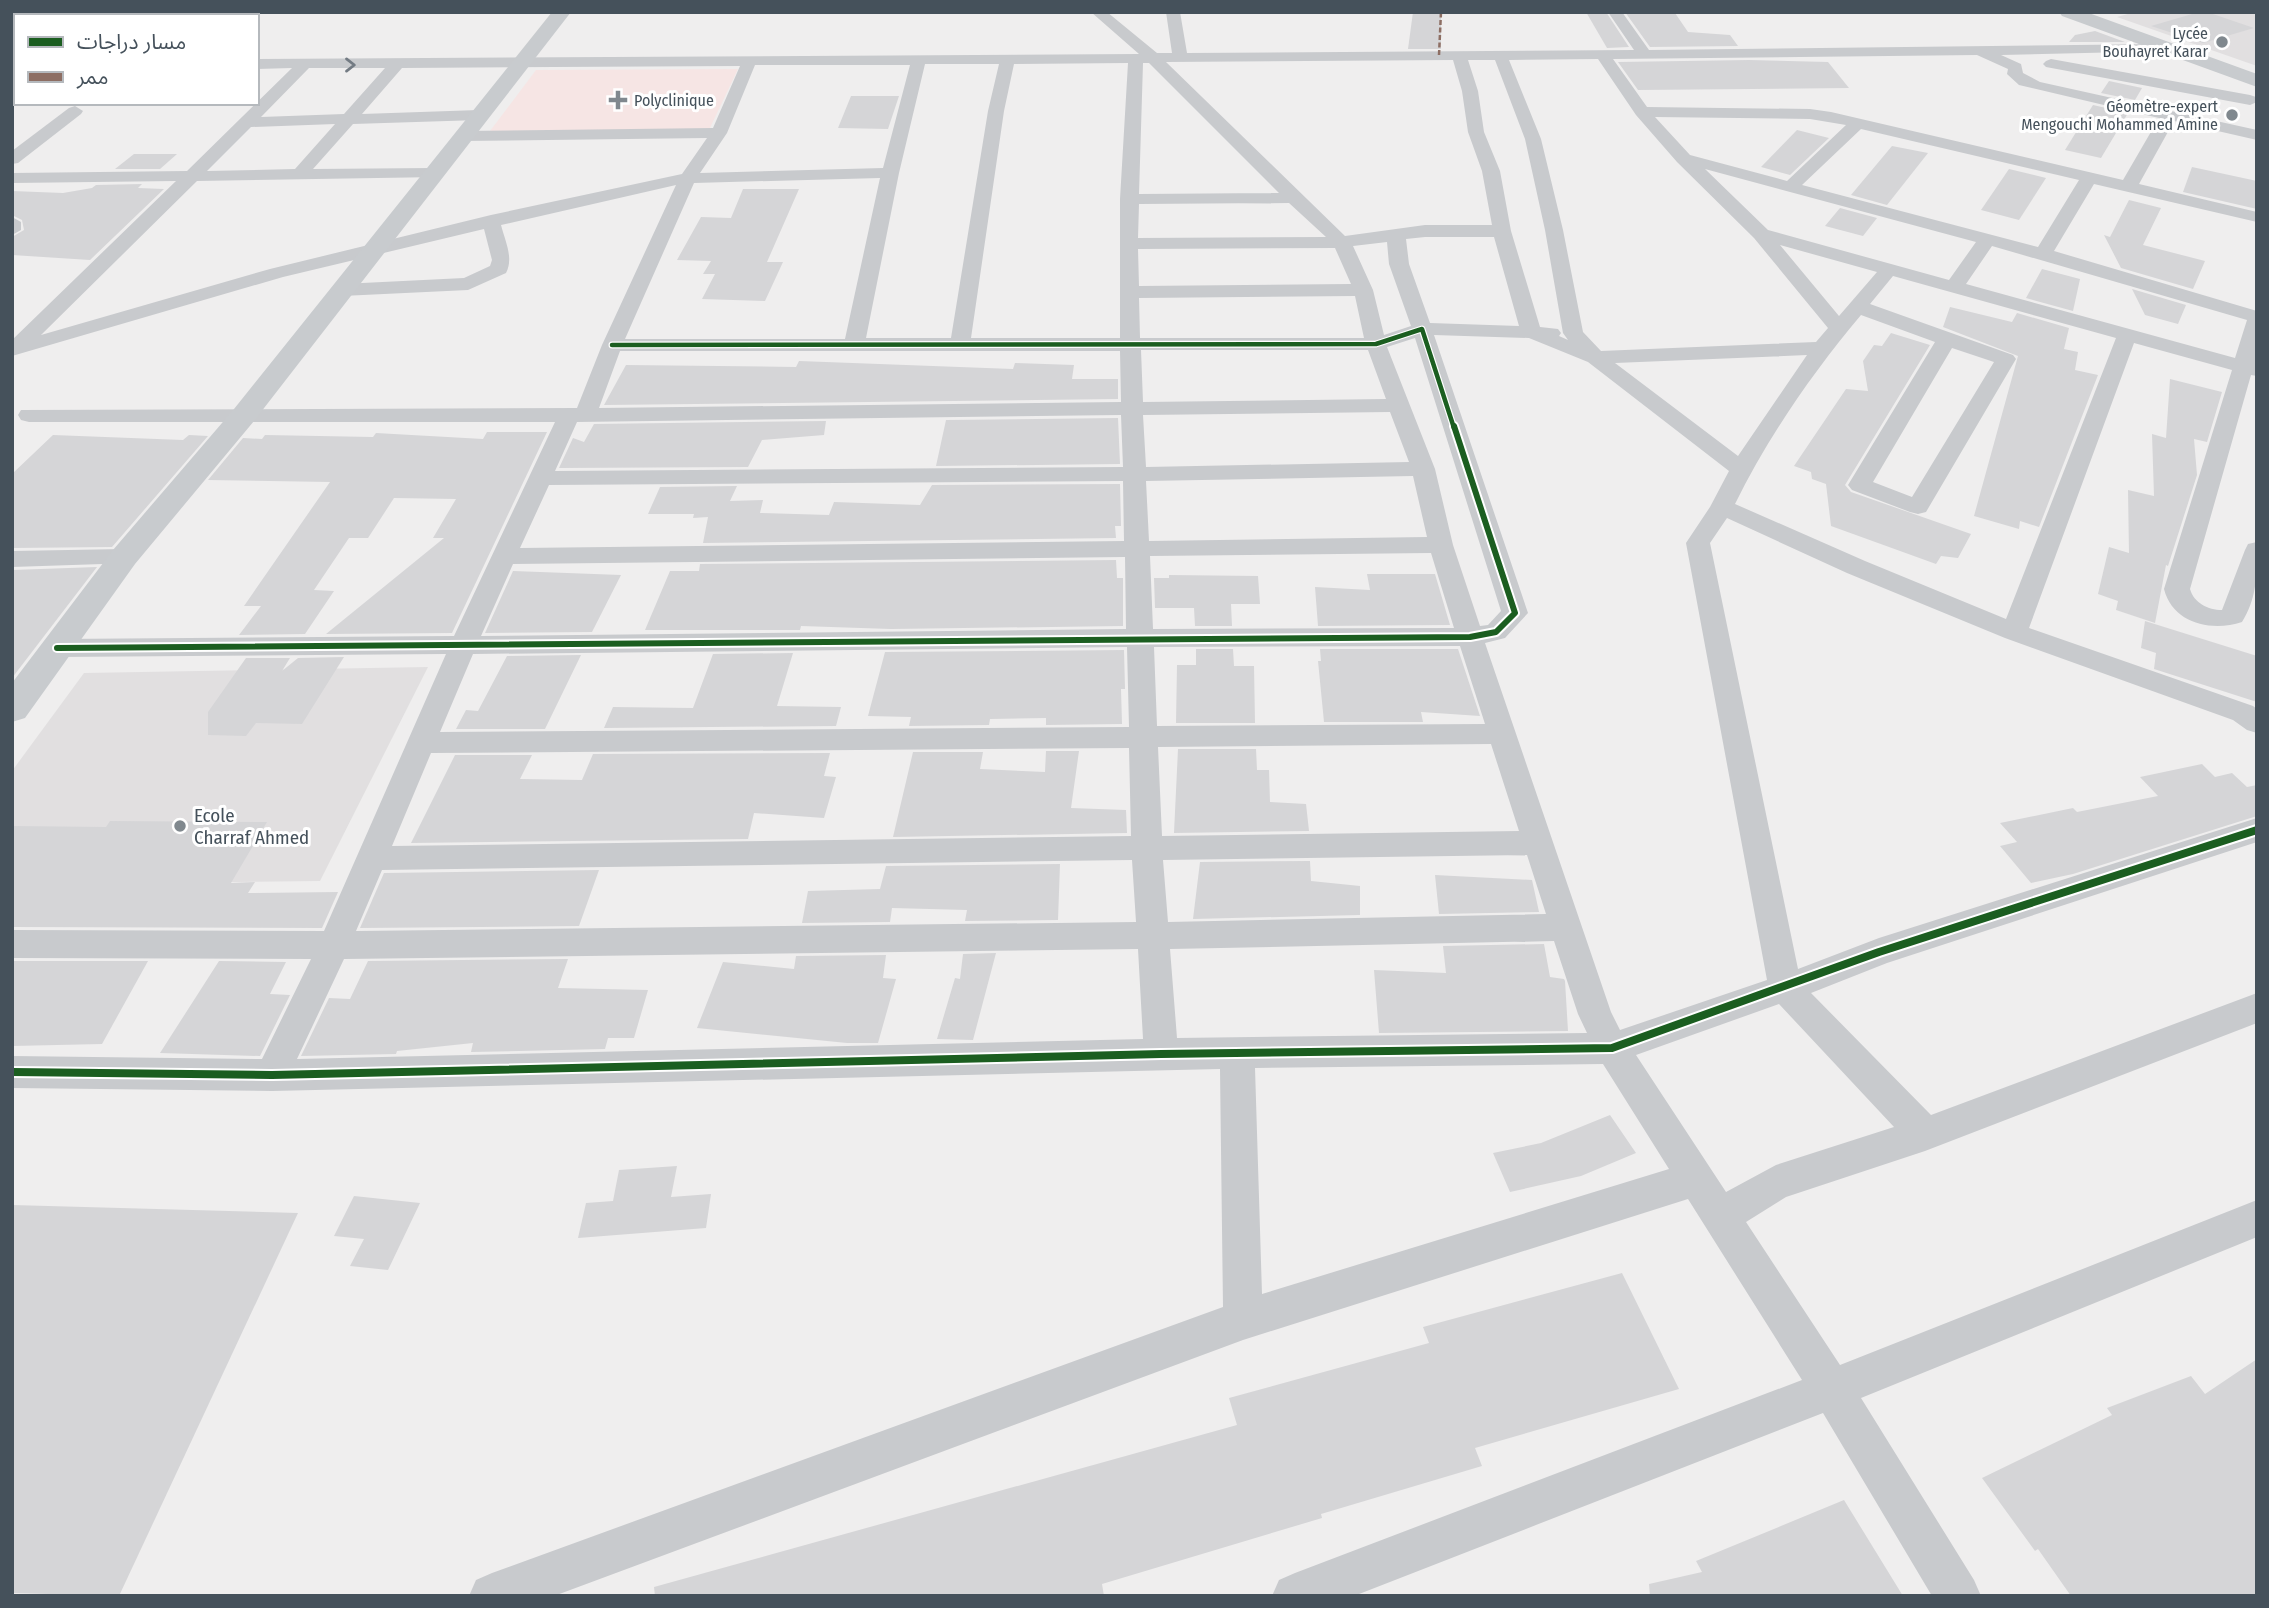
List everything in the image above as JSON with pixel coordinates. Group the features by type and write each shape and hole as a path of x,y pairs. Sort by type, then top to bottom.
{"street":[{"path":"12,709 124,557 244,415 562,12"},
{"path":"1098,12 1342,242 1363,290 1376,344 1423,469 1441,545 1470,637 1595,1014 1612,1048 1832,1390 1958,1596"},
{"path":"1173,12 1180,58"},
{"path":"1615,12 1644,54"},
{"path":"2068,12 2257,81"},
{"path":"259,64 1602,55 2164,48"},
{"path":"1979,51 2016,66 2065,65 2250,100"},
{"path":"1459,55 1470,91 1476,132 1490,172 1502,231 1531,332"},
{"path":"1500,55 1533,139 1554,230 1573,333 1595,358 1741,469"},
{"path":"1602,55 1642,113 1683,158 1761,234 1838,327"},
{"path":"1144,58 1133,73 1129,199 1130,344 1147,849 1161,1054"},
{"path":"854,345 890,173 919,60"},
{"path":"960,345 996,111 1007,60"},
{"path":"272,1075 373,858 463,646 540,478 577,415 612,345 688,178 719,133 749,61"},
{"path":"299,175 397,64"},
{"path":"13,350 304,65"},
{"path":"2016,66 2015,74 2024,82 2168,117 2257,135"},
{"path":"12,159 75,111"},
{"path":"1642,113 1810,114 1859,122 2257,217"},
{"path":"247,122 479,115"},
{"path":"2129,186 2168,117"},
{"path":"1790,187 1859,122"},
{"path":"462,136 719,133"},
{"path":"1683,158 2043,254 2257,318 2250,368 2233,397 2177,589 2177,597 2182,604 2207,617 2228,619 2233,616 2257,550"},
{"path":"12,178 433,173"},
{"path":"13,350 205,292 491,220 688,178 890,173"},
{"path":"2043,254 2090,177"},
{"path":"1129,199 1293,198"},
{"path":"342,290 468,284 487,277 499,269 501,260 491,220"},
{"path":"12,222 12,230"},
{"path":"1129,244 1342,242 1425,231 1502,231"},
{"path":"1761,234 2250,368"},
{"path":"57,648 463,646 1140,637 1470,637 1496,632 1515,612 1399,264 1396,235"},
{"path":"1954,287 1987,239"},
{"path":"1890,268 1838,327 1741,469 1722,508 1698,543 1785,988 1925,1134"},
{"path":"1130,292 1363,290"},
{"path":"1531,332 1595,358 1838,327 1947,339 2006,359 1918,507 1860,485 1947,339"},
{"path":"612,345 1376,344 1422,329 1573,333"},
{"path":"2014,632 2127,335"},
{"path":"2233,397 2257,411"},
{"path":"29,415 577,415 1401,405"},
{"path":"540,478 1423,469"},
{"path":"1722,508 2014,632 2252,716"},
{"path":"505,556 1441,545"},
{"path":"12,559 124,557"},
{"path":"421,743 1504,734"},
{"path":"12,1072 272,1075 1161,1054 1612,1048 1879,952 2257,830"},
{"path":"373,858 1540,843"},
{"path":"12,944 333,947 1154,936 1567,926"},
{"path":"1722,1216 1776,1183 1925,1134 2257,1008"},
{"path":"1237,1054 1243,1320"},
{"path":"492,1596 1243,1320 1698,1178"},
{"path":"1295,1596 1832,1390 2257,1218"}],"shaded area":[{"name":"Lycée Bouhayret Karar","path":"2135,12 2257,12 2257,66 2117,17"},
{"name":"Polyclinique","path":"738,69 709,130 490,131 536,70"},
{"name":"Ecole Charraf Ahmed","path":"428,667 320,881 12,885 12,771 84,673"}],"building":[{"path":"1413,12 1441,14 1441,49 1408,49"},
{"path":"1586,12 1606,12 1629,47 1607,48"},
{"path":"1625,12 1675,13 1688,32 1730,35 1738,46 1650,47"},
{"path":"2207,12 2254,28 2203,43 2151,26"},
{"path":"2095,31 2125,42 2069,42 2075,35"},
{"path":"1618,62 1828,62 1849,88 1638,90"},
{"path":"2109,81 2142,88 2135,100 2101,93"},
{"path":"851,96 899,96 888,129 838,128"},
{"path":"2093,105 2128,113 2101,158 2065,150"},
{"path":"1797,130 1829,138 1790,175 1761,167"},
{"path":"1892,146 1928,153 1887,205 1851,195"},
{"path":"134,154 177,154 160,169 115,169"},
{"path":"2192,167 2257,181 2257,209 2183,192"},
{"path":"2009,169 2046,178 2019,220 1981,210"},
{"path":"142,184 138,188 164,189 90,260 12,255 12,237 24,230 22,220 12,215 12,191 63,193 96,185"},
{"path":"743,189 799,189 767,262 783,262 765,301 702,299 715,274 703,274 711,261 677,260 701,217 731,218"},
{"path":"2129,200 2161,208 2143,245 2205,261 2193,289 2121,268 2104,235 2110,237"},
{"path":"1840,208 1877,218 1863,236 1825,226"},
{"path":"2042,269 2080,279 2073,311 2026,298"},
{"path":"2132,289 2186,305 2178,324 2145,315"},
{"path":"1950,307 2012,322 2017,313 2069,328 2064,349 2078,352 2075,370 2098,375 2039,527 2020,521 2019,529 1974,516 2018,356 1943,327"},
{"path":"1891,333 1930,345 1845,485 1851,492 1971,534 1958,558 1941,556 1936,564 1831,526 1826,484 1812,479 1811,472 1794,466 1846,389 1868,391 1863,361 1874,345 1882,346"},
{"path":"799,361 1013,369 1015,363 1074,365 1072,379 1118,379 1118,399 604,405 626,365 796,367"},
{"path":"2170,379 2222,392 2207,442 2194,439 2197,475 2168,566 2166,565 2155,623 2116,610 2118,601 2098,594 2109,547 2129,553 2128,490 2154,496 2152,434 2166,438"},
{"path":"1118,418 1120,464 936,466 946,420"},
{"path":"826,421 824,435 762,440 748,467 559,468 573,438 584,442 594,424"},
{"path":"487,432 547,432 452,633 326,634 444,538 433,538 456,499 394,498 368,538 349,538 314,590 334,591 305,634 239,635 261,606 244,606 330,482 208,480 243,438 262,439 265,435 373,437 376,433 483,439"},
{"path":"53,435 183,440 189,435 208,436 112,547 12,548 12,474"},
{"path":"1120,484 1121,526 1115,526 1116,538 703,543 708,517 693,518 694,514 648,514 660,487 737,486 730,501 763,500 760,513 829,515 834,502 920,505 932,485"},
{"path":"1116,560 1117,578 1123,578 1123,626 891,629 801,626 800,630 645,630 670,571 699,571 700,564"},
{"path":"97,567 12,678 12,570"},
{"path":"513,571 621,575 592,632 485,633"},
{"path":"1367,574 1435,574 1450,625 1318,626 1315,587 1370,590"},
{"path":"1169,575 1258,576 1260,604 1231,604 1232,626 1195,626 1194,608 1155,608 1154,578 1169,578"},
{"path":"2145,621 2257,656 2257,702 2154,669 2156,653 2141,648"},
{"path":"1196,649 1233,649 1234,666 1254,666 1255,723 1176,723 1177,665 1196,665"},
{"path":"1320,649 1458,649 1480,716 1421,712 1423,722 1324,722 1318,661 1321,661"},
{"path":"1124,650 1122,724 1046,725 1046,718 990,719 989,725 909,726 911,717 868,716 885,652"},
{"path":"793,653 777,706 841,707 836,726 604,728 613,707 693,708 713,654"},
{"path":"581,655 545,729 456,729 466,710 478,711 507,656"},
{"path":"344,657 302,724 256,723 246,736 208,735 208,712 246,658 290,658 282,671 298,658"},
{"path":"1178,749 1256,749 1257,770 1269,770 1270,802 1306,804 1309,831 1174,833"},
{"path":"1046,751 1079,751 1071,808 1126,810 1127,833 893,837 913,752 983,752 980,769 1045,772"},
{"path":"830,753 824,776 836,777 824,818 754,813 748,839 411,843 455,755 532,755 520,779 582,780 593,754"},
{"path":"2202,764 2215,777 2232,773 2247,787 2257,785 2257,816 2073,874 2031,883 2000,846 2017,842 2000,823 2073,808 2077,812 2158,796 2140,777"},
{"path":"110,821 267,822 231,883 255,882 248,893 338,892 322,928 12,927 12,826 106,827"},
{"path":"1310,861 1311,881 1360,886 1360,915 1193,919 1200,862"},
{"path":"1060,864 1058,920 965,921 967,910 892,908 890,922 802,923 808,891 880,889 886,866"},
{"path":"599,870 579,926 360,928 384,873"},
{"path":"1435,875 1532,880 1539,912 1439,914"},
{"path":"1544,944 1550,977 1565,981 1568,1031 1379,1033 1374,970 1446,973 1443,946"},
{"path":"996,953 973,1040 937,1039 955,978 960,979 963,954"},
{"path":"886,955 883,978 896,979 878,1043 847,1043 697,1028 723,962 794,969 796,956"},
{"path":"568,959 558,988 648,990 634,1038 608,1038 605,1049 471,1052 473,1043 397,1051 396,1054 301,1056 329,998 350,999 368,961"},
{"path":"12,961 148,961 102,1044 12,1046"},
{"path":"219,961 286,962 270,994 290,995 260,1056 160,1053"},
{"path":"1610,1115 1636,1153 1581,1176 1510,1192 1493,1153 1541,1143"},
{"path":"677,1166 671,1197 711,1194 706,1228 578,1238 586,1203 613,1201 619,1170"},
{"path":"354,1196 420,1203 388,1270 350,1266 364,1239 334,1236"},
{"path":"12,1205 298,1213 119,1596 12,1593"},
{"path":"1622,1273 1679,1389 1475,1448 1482,1466 1321,1514 1322,1518 1102,1584 1104,1596 655,1596 654,1587 1237,1425 1229,1398 1429,1343 1423,1327"},
{"path":"2257,1359 2257,1596 2071,1596 1982,1478 2112,1415 2107,1408 2191,1376 2205,1394"},
{"path":"1844,1500 1903,1596 1650,1596 1649,1584 1702,1572 1696,1561"}],"marked path":[{"path":"1439,55 1441,12"}],"cycle path":[{"path":"57,648 1470,637 1496,632 1515,613 1422,329 1376,344 612,345"},
{"path":"12,1072 272,1075 1161,1054 1612,1048 1879,952 2257,830"}],"place":[{"name":"Lycée Bouhayret Karar","path":"2222,42"},
{"name":"Polyclinique","path":"618,100"},
{"name":"Géomètre-expert Mengouchi Mohammed Amine","path":"2232,115"},
{"name":"Ecole Charraf Ahmed","path":"180,826"}]}
